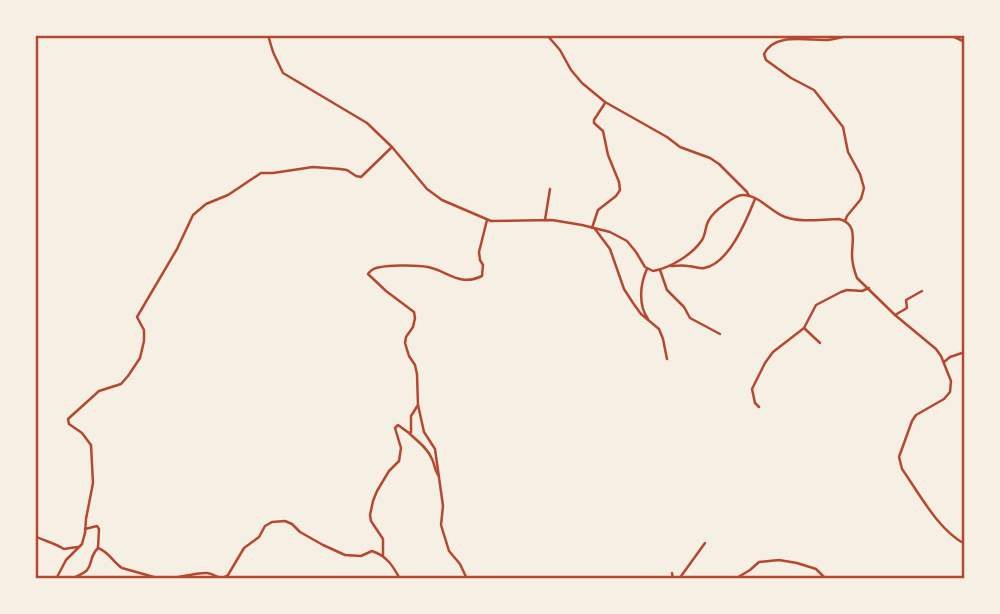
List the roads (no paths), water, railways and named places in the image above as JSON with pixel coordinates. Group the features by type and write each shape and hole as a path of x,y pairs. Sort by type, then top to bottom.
{"street":[{"path":"268,35 283,73 362,119 392,146 431,193 487,220 545,220 614,234 627,241 647,269 653,271 686,256 701,242 713,214 737,196 749,196 789,218 845,221 853,235 852,259 857,278 895,316 930,343 944,362 951,381 950,392 940,402 914,418 899,461 941,524 965,544"},
{"path":"547,35 582,83 605,102 680,147 710,158 749,196"},
{"path":"810,35 813,40"},
{"path":"845,221 861,199 864,188 848,152 843,127 814,90 766,60 764,54 765,50 778,42 837,39 850,35"},
{"path":"950,35 965,42"},
{"path":"594,229 598,210 620,190 607,155 603,131 594,123 605,102"},
{"path":"56,579 67,558 80,546 85,533 89,494 93,483 92,449 82,433 69,424 68,419 99,391 121,384 140,358 144,330 137,317 177,249 193,215 206,204 228,195 261,173 313,167 347,170 361,177 392,146"},
{"path":"545,220 550,189"},
{"path":"668,266 704,268 717,261 730,249 740,234 755,199"},
{"path":"467,579 460,564 449,551 441,525 443,506 435,449 424,432 418,405 417,374 405,343 415,323 414,312 368,274 374,268 417,266 472,280 482,276 484,271 479,252 487,220"},
{"path":"594,229 610,249 624,289 636,309 660,331 667,359"},
{"path":"647,269 642,279 641,297 643,310 649,320"},
{"path":"660,270 667,290 684,307 690,318 720,334"},
{"path":"759,407 755,403 752,389 765,363 776,350 804,328 816,305 847,290 862,291 869,288"},
{"path":"895,316 907,308 906,300 922,292"},
{"path":"804,328 820,343"},
{"path":"940,354 950,356 965,352"},
{"path":"944,362 950,356"},
{"path":"409,433 412,430 411,416 418,405"},
{"path":"383,556 383,539 371,521 371,507 389,471 399,461 401,448 395,428 398,425 426,449 440,477"},
{"path":"167,579 205,572 225,578 244,548 258,537 265,526 281,521 292,524 300,532 345,555 361,556 372,551 383,556 400,579"},
{"path":"71,579 86,571 90,566 91,556 98,548 97,526 85,529"},
{"path":"35,536 64,549 67,558"},
{"path":"672,573 677,579 705,542"},
{"path":"64,549 80,546"},
{"path":"98,548 105,550 122,568 161,579"},
{"path":"735,579 759,562 779,560 816,569 826,579"}]}
